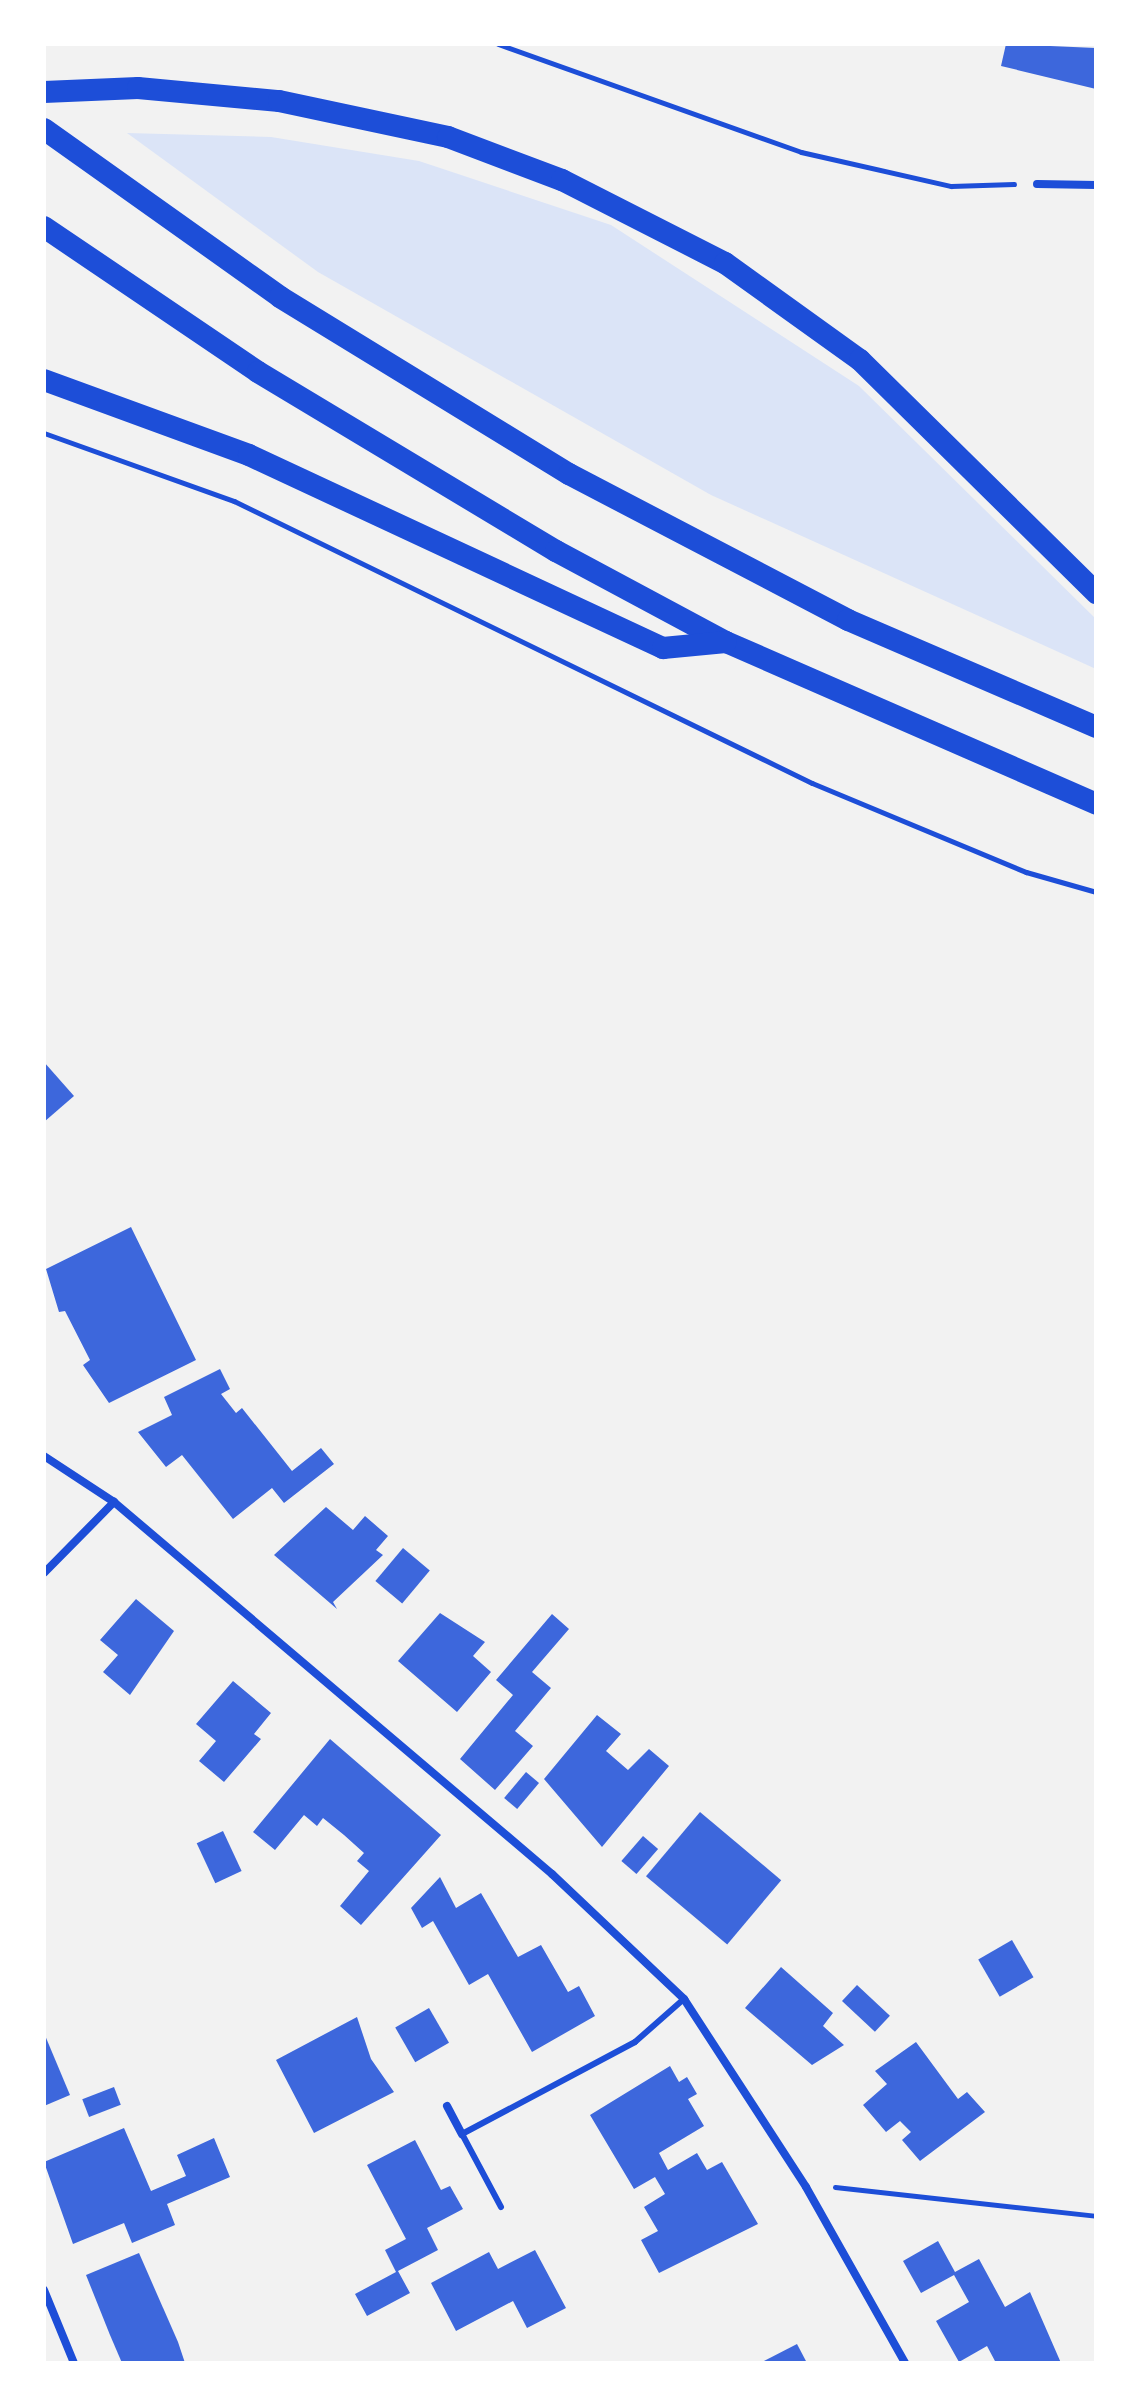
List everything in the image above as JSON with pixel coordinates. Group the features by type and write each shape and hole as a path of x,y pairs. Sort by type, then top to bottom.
{"highway":[{"path":"44,92 232,93 448,137 562,180 725,263 860,360 1096,593"},
{"path":"44,129 280,297 569,474 848,620 1096,727"},
{"path":"44,227 386,451 726,642 1096,804"},
{"path":"44,380 249,455 663,648 726,642"}],"street":[{"path":"1037,184 1096,185"},
{"path":"44,1456 114,1502 552,1874 684,1999 806,2187 905,2363"},
{"path":"44,1573 114,1502"},
{"path":"447,2106 462,2134"},
{"path":"44,2290 74,2363"}],"lane":[{"path":"501,2207 462,2134 635,2042 684,1999"}],"path":[{"path":"498,44 801,152 951,186 1037,184"},
{"path":"44,433 234,501 812,783 1026,872 1096,892"},
{"path":"806,2187 884,2189 1096,2216"}],"shaded area":[{"path":"127,133 271,137 419,161 611,225 859,386 1096,619 1096,669 711,495 318,272"}],"building":[{"path":"1006,44 1096,48 1096,89 1001,66"},
{"path":"44,1062 74,1096 44,1122"},
{"path":"131,1227 196,1360 109,1403 83,1365 90,1360 65,1311 59,1312 46,1269"},
{"path":"220,1369 230,1389 221,1394 236,1413 242,1408 292,1471 321,1448 334,1464 284,1503 272,1488 233,1519 182,1455 166,1467 138,1432 172,1415 164,1397"},
{"path":"326,1507 353,1530 365,1516 388,1536 376,1550 383,1555 333,1602 337,1609 274,1555"},
{"path":"403,1548 430,1570 402,1603 375,1581"},
{"path":"136,1599 174,1631 130,1695 103,1672 118,1655 100,1640"},
{"path":"440,1613 485,1642 473,1656 491,1672 457,1712 398,1661"},
{"path":"552,1614 569,1629 532,1672 551,1688 515,1731 533,1746 495,1790 460,1759 513,1695 496,1680"},
{"path":"233,1681 271,1713 254,1734 261,1739 224,1782 199,1761 216,1741 196,1724"},
{"path":"597,1715 621,1734 606,1751 628,1770 649,1749 669,1766 602,1847 544,1779"},
{"path":"330,1739 441,1835 361,1925 340,1906 369,1871 357,1861 364,1853 344,1835 323,1818 317,1826 304,1815 275,1850 253,1832"},
{"path":"526,1772 539,1783 517,1809 504,1798"},
{"path":"700,1812 781,1880 727,1944 646,1876"},
{"path":"223,1831 242,1871 215,1883 197,1843"},
{"path":"643,1836 658,1849 636,1874 621,1861"},
{"path":"440,1877 456,1908 481,1893 518,1957 541,1945 568,1992 579,1986 595,2016 532,2052 488,1974 469,1985 433,1921 422,1928 411,1908"},
{"path":"1012,1940 1034,1977 1000,1997 978,1960"},
{"path":"781,1967 833,2013 823,2026 844,2045 812,2065 745,2008"},
{"path":"857,1985 890,2016 875,2032 842,2001"},
{"path":"429,2008 449,2043 415,2062 395,2028"},
{"path":"357,2017 371,2059 394,2092 314,2133 276,2060"},
{"path":"44,2033 70,2095 44,2106"},
{"path":"916,2042 958,2099 967,2092 985,2112 920,2161 902,2140 911,2132 900,2121 886,2132 863,2105 887,2084 875,2071"},
{"path":"670,2066 679,2082 687,2077 697,2094 688,2099 704,2126 659,2153 668,2170 697,2153 707,2170 722,2162 758,2224 659,2273 641,2240 658,2231 644,2207 665,2194 655,2177 634,2189 590,2115"},
{"path":"114,2087 121,2105 89,2117 82,2099"},
{"path":"124,2128 151,2191 186,2176 177,2155 214,2138 230,2177 167,2204 175,2225 132,2243 124,2223 73,2244 44,2162"},
{"path":"415,2140 441,2190 450,2186 463,2209 427,2228 438,2250 398,2271 410,2293 367,2316 355,2294 396,2272 385,2250 406,2239 367,2165"},
{"path":"938,2241 955,2272 979,2259 1005,2307 1030,2292 1061,2363 996,2363 987,2346 959,2362 936,2321 969,2302 954,2275 921,2293 903,2261"},
{"path":"535,2250 566,2308 527,2328 513,2301 456,2331 431,2283 489,2252 498,2269"},
{"path":"139,2253 185,2363 122,2363 110,2335 86,2275"},
{"path":"797,2344 807,2363 760,2363"}]}
